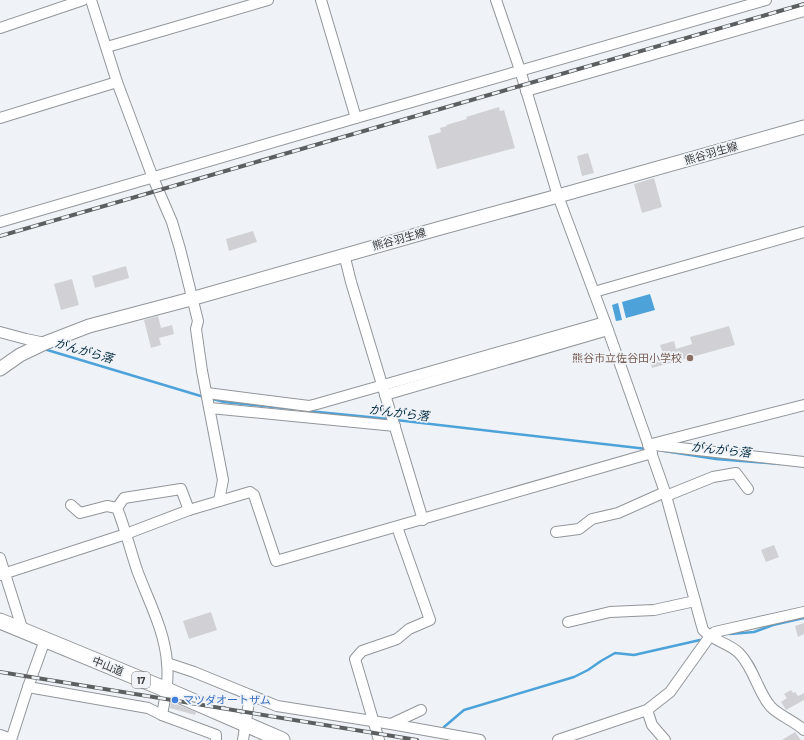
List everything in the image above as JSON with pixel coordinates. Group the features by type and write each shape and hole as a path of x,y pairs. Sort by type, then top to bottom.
{"highway":[{"name":"中山道","path":"0,621 167,690 282,740"}],"main road":[{"name":"熊谷羽生線","path":"0,369 44,343 90,326 804,127"}],"street":[{"path":"0,28 83,0"},
{"path":"92,0 117,82 153,178 172,222 180,249 191,299 198,321 196,329 223,480 218,501"},
{"path":"107,47 268,0"},
{"path":"321,0 356,118"},
{"path":"496,0 520,70 558,196 607,326 666,494 703,630 710,636 733,648 741,655 754,674 767,701 772,707 804,730"},
{"path":"0,222 520,70 766,0"},
{"path":"526,91 804,11"},
{"path":"0,118 117,82"},
{"path":"594,292 804,232"},
{"path":"344,254 351,282 423,520"},
{"path":"208,400 309,411 384,391 607,326"},
{"path":"0,332 44,343"},
{"path":"208,400 309,411 394,426"},
{"path":"3,574 126,534 189,510 250,492 254,495 276,561 423,520 650,449 804,405"},
{"path":"650,449 804,462"},
{"path":"556,532 579,529 592,519 618,513 713,477 736,473 748,489"},
{"path":"117,508 124,498 181,489 189,510"},
{"path":"71,505 80,513 107,506 117,508"},
{"path":"117,508 125,527 137,569 162,637 168,663 167,690 162,715"},
{"path":"379,740 355,659 362,651 397,639 409,629 430,620 397,527"},
{"path":"0,558 3,574 23,631"},
{"path":"568,622 610,612 654,610 695,601"},
{"path":"558,740 647,710 670,692 710,636 716,632 804,612"},
{"path":"0,735 11,739 45,640"},
{"path":"168,663 277,706 480,740"},
{"path":"28,687 148,708 162,715 216,735 216,740"},
{"path":"243,740 250,696"},
{"path":"391,724 421,710"},
{"path":"647,710 652,725 665,740"}],"water":[{"path":"650,294 655,310 626,318 622,302"},
{"path":"618,303 622,320 616,321 612,305"}],"building":[{"path":"499,107 500,111 504,110 515,148 437,169 428,136 441,132 440,128 447,126 446,125"},
{"path":"588,153 594,173 582,176 577,156"},
{"path":"654,178 662,207 642,213 634,184"},
{"path":"253,231 257,242 229,251 226,239"},
{"path":"126,266 129,278 95,288 92,276"},
{"path":"72,279 79,305 61,310 54,284"},
{"path":"158,316 161,328 172,325 174,334 159,338 161,345 151,348 144,320"},
{"path":"729,326 735,345 652,368 649,358 663,354 660,345 674,341 676,349 692,344 690,337"},
{"path":"774,545 779,557 766,562 761,550"},
{"path":"211,612 217,630 189,639 183,621"},
{"path":"804,623 804,634 798,637 795,626"},
{"path":"791,690 798,696 804,693 804,700 786,710 781,702 787,698 784,694"},
{"path":"171,702 196,712 195,715 170,708"},
{"path":"795,732 801,740 782,740"}],"waterway":[{"name":"がんがら落","path":"44,349 204,397"},
{"name":"がんがら落","path":"209,398 224,402 293,409"},
{"name":"がんがら落","path":"308,411 389,419"},
{"name":"がんがら落","path":"396,420 647,449"},
{"name":"がんがら落","path":"664,451 716,459 780,464"},
{"path":"730,634 754,632 773,625 804,618"},
{"path":"444,727 464,710 574,677 615,653 634,655 700,640"}],"railway":[{"path":"0,236 804,4"},
{"path":"0,672 417,740"}],"place":[{"name":"熊谷市立佐谷田小学校","path":"690,358"},
{"name":"マツダオートザム","path":"175,700"}]}
